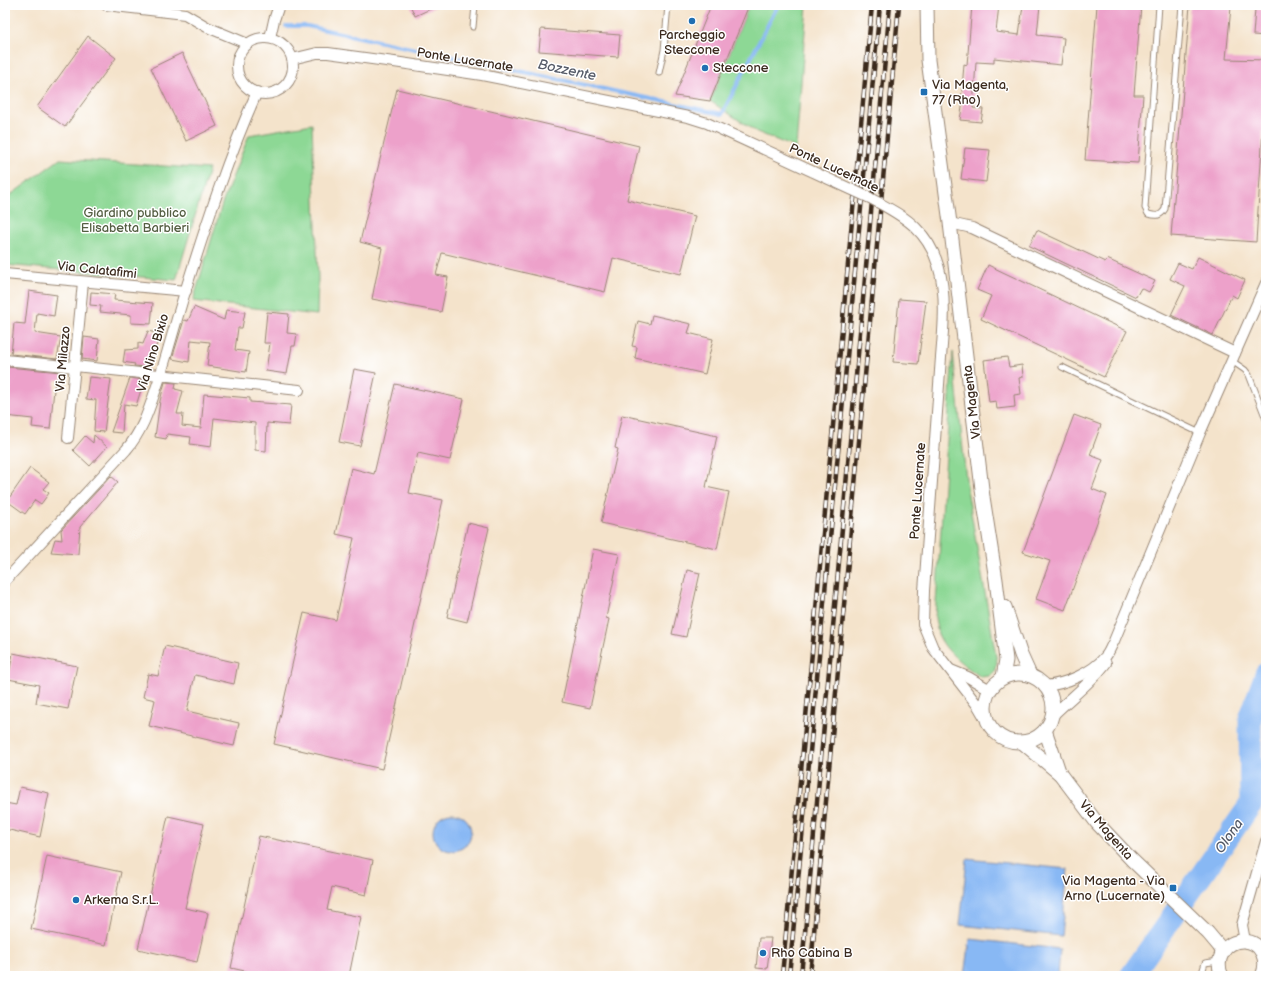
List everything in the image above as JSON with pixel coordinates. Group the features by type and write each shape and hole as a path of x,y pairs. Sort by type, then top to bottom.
{"street":[{"path":"106,5 185,14 207,27 248,44"},
{"path":"270,38 279,5"},
{"name":"Via Magenta","path":"927,5 928,60 950,223 983,497 996,580 1006,660 1003,677"},
{"path":"270,38 284,46 289,52 293,68 287,83 281,89 265,94 257,92 244,84 237,71 237,63 242,49 248,44 254,40 270,38"},
{"name":"Ponte Lucernate","path":"292,60 317,53 328,53 394,62 482,75 688,116 714,126 863,195 903,216 917,228 932,250 944,291 923,624 933,648 978,706 985,718"},
{"name":"Via Nino Bixio","path":"5,581 134,441 145,421 215,203 242,124 257,92"},
{"path":"950,223 972,228 1234,357"},
{"name":"Via Calatafimi","path":"5,274 186,291"},
{"name":"Via Milazzo","path":"68,438 83,282"},
{"path":"1045,686 1054,685 1084,674 1097,666 1106,656 1114,641 1200,433 1266,283"},
{"path":"5,360 161,374 299,390"},
{"name":"Via Magenta","path":"996,580 1021,655 1030,676"},
{"path":"1052,716 1053,702 1048,690 1037,678 1030,676 1015,674 1003,677 990,690 985,701 985,718 990,728 1000,737 1009,742 1033,740 1045,730 1052,716 1097,674 1110,657 1114,641"},
{"name":"Ponte Lucernate","path":"950,669 968,677 990,690"},
{"name":"Via Magenta","path":"1045,730 1060,774"},
{"name":"Via Magenta","path":"1023,742 1060,774 1097,823 1132,860 1208,933 1219,946 1222,963"},
{"path":"1245,941 1242,925 1266,842"},
{"path":"1245,941 1258,947 1265,956 1264,974"},
{"path":"1222,963 1245,941"}],"lane":[{"path":"473,27 475,5"},
{"path":"659,73 664,50 668,5"},
{"path":"1160,5 1145,208 1148,214 1156,216 1162,214 1165,209 1182,5"},
{"path":"1234,357 1249,375 1266,419"},
{"path":"1062,367 1200,433"},
{"path":"1201,976 1205,963 1222,963"}],"green space":[{"path":"749,5 807,5 796,148 757,132 710,101"},
{"name":"Giardino pubblico Elisabetta Barbieri","path":"312,124 318,277 317,315 193,301 222,204 249,135"},
{"name":"Giardino pubblico Elisabetta Barbieri","path":"60,159 209,169 176,280 5,265 5,199"},
{"path":"953,352 967,489 997,662 994,672 989,676 981,677 962,664 941,641 935,618"}],"water":[{"path":"448,813 456,813 466,818 470,825 470,839 466,846 456,851 448,851 438,846 436,843 433,836 433,828 438,818 441,816"},
{"path":"967,859 1068,869 1061,936 960,925"},
{"path":"970,939 1060,949 1058,976 965,976"}],"building":[{"path":"410,5 439,5 415,16"},
{"name":"Steccone","path":"711,5 749,5 710,101 675,96"},
{"path":"972,5 999,5 996,32 1019,35 1023,5 1040,5 1037,35 1064,38 1061,65 994,58 994,63 976,62 973,108 983,109 981,122 960,120 963,101 961,101 964,64 967,65"},
{"path":"1097,5 1141,5 1134,95 1143,95 1138,163 1085,160"},
{"path":"1190,5 1231,7 1226,59 1266,60 1266,82 1256,242 1171,236"},
{"path":"1255,9 1266,10 1266,36 1253,35"},
{"path":"541,29 620,35 618,57 539,51"},
{"path":"88,36 116,58 65,127 37,107"},
{"path":"182,53 217,126 186,141 151,68"},
{"path":"397,89 639,146 627,200 695,216 681,274 613,258 605,292 442,253 436,275 448,277 441,312 372,299 382,248 360,242"},
{"path":"965,148 990,150 986,182 961,179"},
{"path":"1037,230 1105,262 1107,259 1155,281 1149,292 1141,288 1136,297 1029,246"},
{"path":"1198,257 1245,280 1237,298 1232,295 1213,335 1171,315 1185,286 1170,279 1178,263 1192,269"},
{"path":"988,265 1127,331 1104,377 981,319 991,296 977,290"},
{"path":"29,291 57,295 54,316 37,313 35,333 61,337 57,359 11,354 14,323 25,324"},
{"path":"91,292 115,294 114,300 153,303 151,324 131,323 131,315 100,312 101,306 90,305"},
{"path":"899,299 926,301 918,364 893,362"},
{"path":"194,307 224,320 226,310 245,312 242,328 238,328 235,350 249,352 246,372 207,366 210,342 191,340 189,362 172,359 184,320 188,321"},
{"path":"267,312 289,314 287,333 297,334 295,346 292,346 287,374 266,371 270,343 264,343"},
{"path":"652,315 691,324 688,333 713,339 705,374 635,358 637,347 632,346 638,321 650,324"},
{"path":"148,331 160,334 150,366 134,366 135,364 123,362 125,350 138,349 138,343 143,344"},
{"path":"84,337 99,339 97,361 82,359"},
{"path":"1007,357 1009,367 1022,365 1023,377 1019,378 1021,394 1014,395 1015,407 997,409 996,401 989,402 984,360"},
{"path":"7,367 62,372 61,380 55,380 50,429 32,427 33,419 5,416 5,385"},
{"path":"354,369 376,373 360,446 339,442"},
{"path":"89,377 111,379 104,432 94,431 96,400 86,399"},
{"path":"130,378 144,380 136,406 124,404 122,433 111,432"},
{"path":"165,382 176,383 175,389 183,391 177,414 183,414 182,426 201,428 204,394 250,398 250,402 291,405 289,425 267,423 266,451 255,450 255,423 214,418 211,447 190,444 191,437 167,434 166,439 155,437 160,401"},
{"path":"395,384 464,399 450,460 418,453 409,493 443,500 382,769 274,744 304,613 336,620 354,538 336,534 351,468 374,474"},
{"path":"622,415 717,436 706,487 729,492 717,549 601,523 618,449 615,448"},
{"path":"1074,415 1101,425 1090,455 1103,460 1092,489 1107,495 1065,610 1036,599 1050,561 1023,552"},
{"path":"94,435 107,447 90,466 73,450 85,436 93,443"},
{"path":"30,468 49,482 43,489 49,493 41,504 35,500 25,514 7,501"},
{"path":"111,476 118,482 80,527 78,554 51,552 55,539 62,540 61,530"},
{"path":"468,523 489,528 467,622 447,617"},
{"path":"593,549 619,554 606,618 609,619 590,708 562,702"},
{"path":"687,570 700,573 686,637 672,634"},
{"path":"165,646 238,663 234,684 195,675 187,711 239,723 234,746 149,726 155,700 143,697 148,674 158,676"},
{"path":"13,653 77,666 68,709 36,703 39,685 8,679"},
{"path":"20,787 49,793 40,837 5,829 5,803 16,805"},
{"path":"168,816 204,824 185,908 208,913 197,962 138,949"},
{"path":"259,836 373,860 366,895 332,887 327,910 361,917 349,976 268,976 231,968"},
{"name":"Arkema S.r.L.","path":"47,856 121,872 106,945 31,929"},
{"name":"Rho Cabina B","path":"759,938 771,938 767,969 756,968"}],"waterway":[{"name":"Bozzente","path":"286,26 307,26 722,114 778,5"},
{"name":"Olona","path":"1131,976 1251,804 1250,719 1266,674"}],"railway":[{"path":"782,976 872,5"},
{"path":"789,976 880,5"},
{"path":"801,976 890,5"},
{"path":"810,976 899,5"}],"place":[{"name":"Parcheggio Steccone","path":"692,21"},
{"name":"Steccone","path":"705,68"},
{"name":"Via Magenta, 77 (Rho)","path":"924,92"},
{"name":"Via Magenta - Via Arno (Lucernate)","path":"1173,888"},
{"name":"Arkema S.r.L.","path":"76,900"},
{"name":"Rho Cabina B","path":"763,953"}]}
